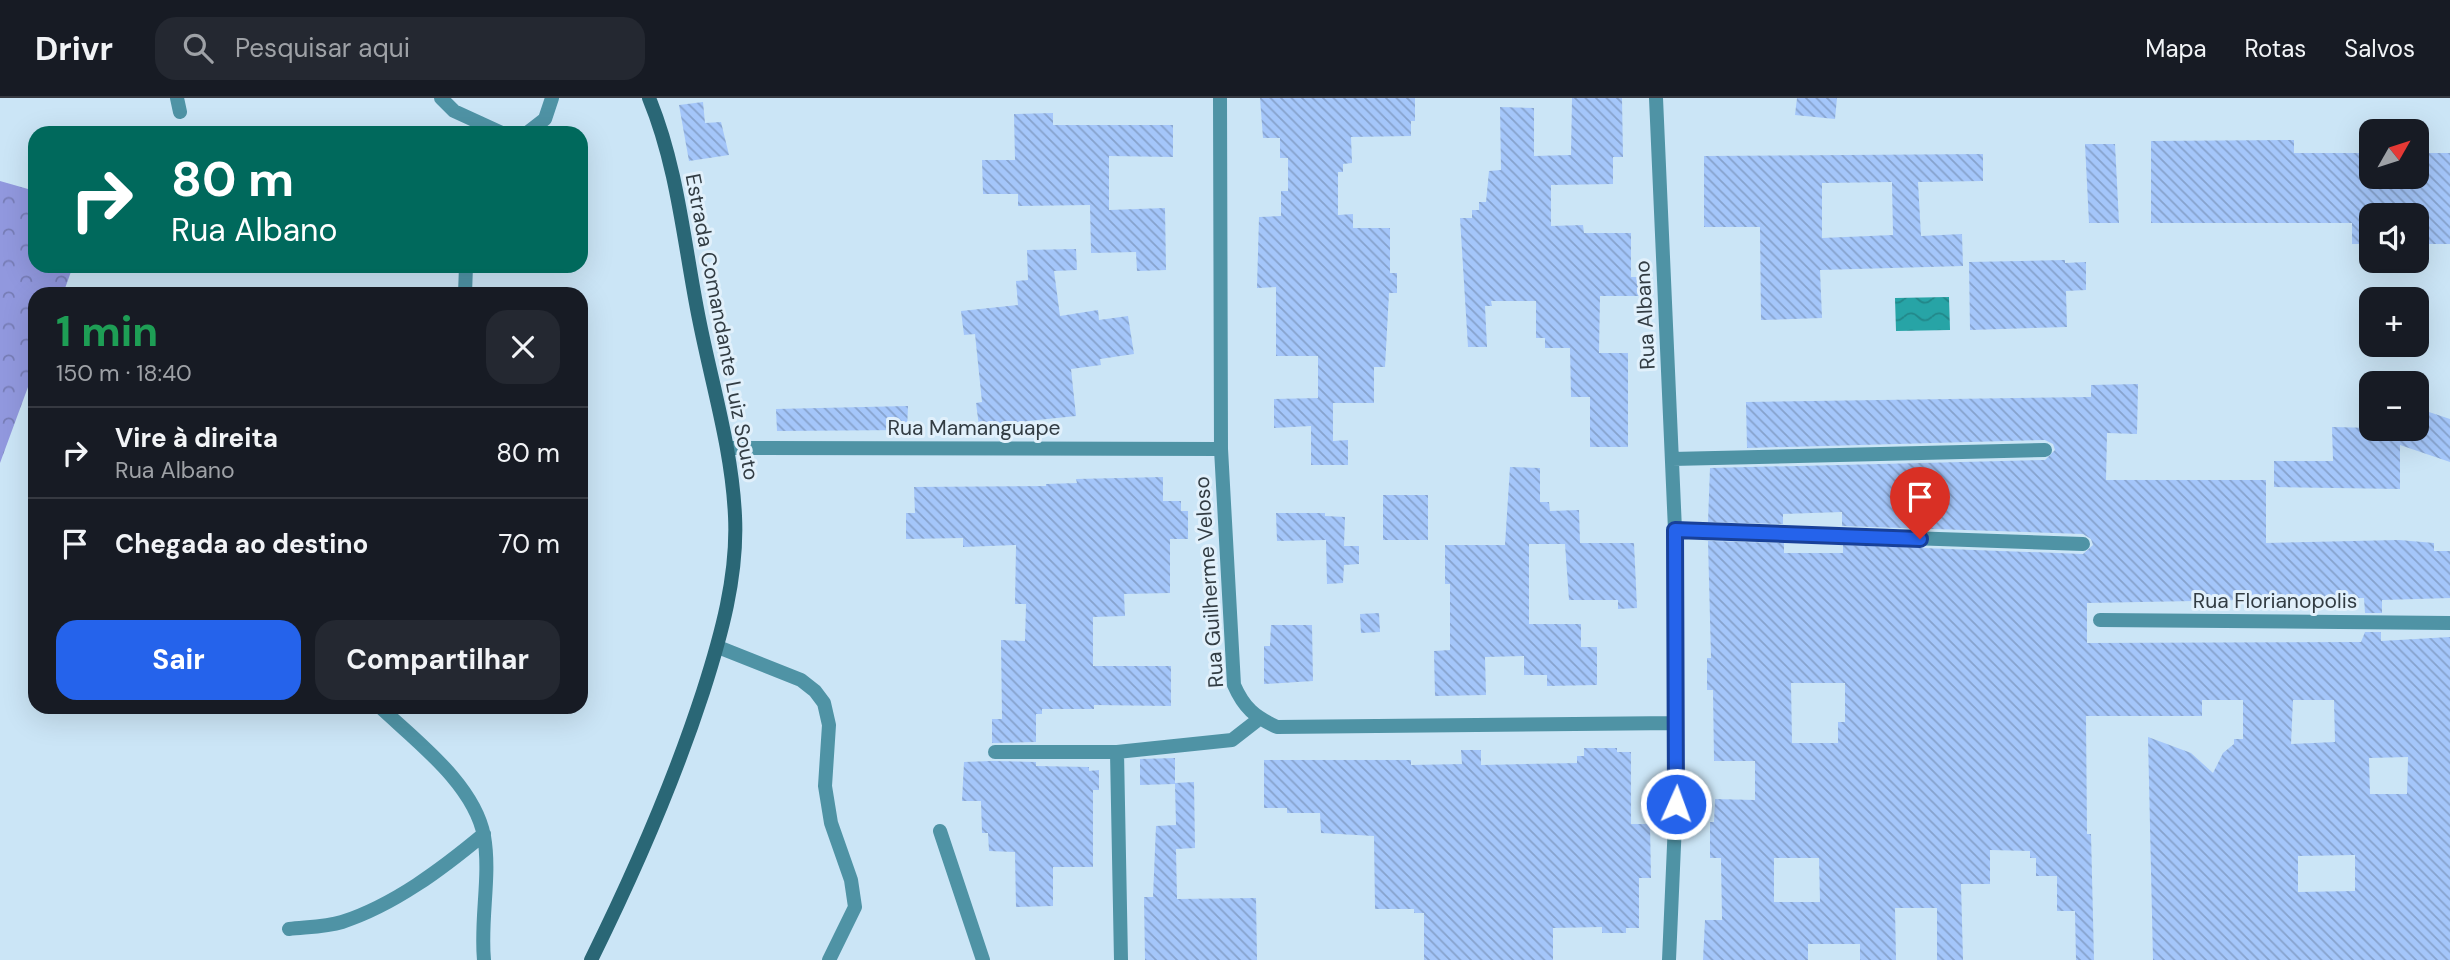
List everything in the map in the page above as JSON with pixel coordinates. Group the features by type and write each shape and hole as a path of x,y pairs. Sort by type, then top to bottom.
{"street":[{"path":"441,98 454,111 487,126"},
{"path":"536,126 545,119 552,98"},
{"name":"Estrada Comandante Luiz Souto","path":"591,960 628,886 684,750 718,647 729,598 736,518 728,449 699,320 668,153 649,98"},
{"name":"Rua Guilherme Veloso","path":"1220,98 1221,449 1234,685 1243,705 1259,719"},
{"name":"Rua Albano","path":"1656,98 1675,530 1677,777 1669,960"},
{"name":"Rua Mamanguape","path":"728,449 1221,449"},
{"path":"1672,458 2045,450"},
{"path":"1675,530 2083,544"},
{"name":"Rua Florianopolis","path":"2100,620 2450,623"},
{"path":"718,647 800,680 815,691 824,703 829,725 825,786 831,823 851,880 855,907 829,960"},
{"path":"387,714 457,781 484,834 484,960"},
{"path":"996,752 1117,752 1232,740 1259,719 1278,727 1676,723"},
{"path":"1117,752 1121,960"},
{"path":"940,831 983,960"},
{"path":"289,929 342,922 400,894 450,863 484,834"}],"green space":[{"path":"0,181 28,189 28,273 70,273 66,287 28,287 28,387 0,463"}],"water":[{"path":"1949,297 1950,330 1896,331 1895,298"}],"building":[{"path":"1260,98 1415,98 1415,121 1411,121 1411,136 1351,137 1352,163 1343,164 1343,172 1338,172 1338,215 1353,214 1353,228 1390,228 1390,273 1397,273 1397,293 1389,293 1385,367 1374,367 1374,403 1333,403 1333,441 1348,440 1348,465 1311,465 1311,426 1274,428 1274,399 1318,398 1318,356 1276,356 1276,287 1257,288 1259,217 1281,216 1281,191 1288,191 1288,158 1280,158 1280,138 1263,138"},
{"path":"1572,98 1622,98 1623,157 1613,157 1613,184 1551,185 1551,226 1583,225 1584,233 1631,233 1631,277 1646,277 1645,296 1600,296 1599,353 1628,353 1628,447 1590,447 1590,397 1571,397 1570,348 1545,348 1545,338 1536,338 1536,301 1491,301 1492,306 1485,306 1487,347 1468,347 1460,218 1472,218 1472,210 1479,210 1479,202 1486,202 1489,171 1501,170 1500,107 1534,108 1534,156 1571,155"},
{"path":"1797,98 1837,98 1835,119 1795,115"},
{"path":"703,102 705,123 721,122 729,155 689,161 679,105"},
{"path":"1053,113 1053,125 1173,125 1173,157 1109,156 1109,210 1165,208 1166,270 1137,271 1136,252 1091,253 1090,205 1018,206 1018,194 983,194 982,160 1015,160 1014,114"},
{"path":"2294,140 2294,153 2359,153 2359,189 2429,189 2429,153 2450,153 2450,244 2429,244 2429,203 2359,203 2359,244 2352,244 2352,223 2151,223 2151,141"},
{"path":"2085,144 2115,144 2119,223 2089,223"},
{"path":"1983,154 1983,181 1918,182 1921,236 1962,234 1963,266 1820,270 1822,318 1761,320 1760,227 1704,227 1704,156","holes":["1892,182 1893,235 1822,238 1822,183"]},
{"path":"1076,249 1077,270 1054,271 1060,316 1098,310 1099,320 1128,316 1134,354 1100,359 1101,365 1071,369 1076,416 979,426 976,403 982,402 975,334 964,335 961,311 1018,305 1016,281 1028,280 1027,250"},
{"path":"2065,260 2065,263 2086,262 2086,290 2066,291 2067,327 1970,330 1969,262"},
{"path":"2138,384 2137,434 2107,433 2106,480 2266,480 2266,543 2399,540 2434,543 2434,551 2450,551 2450,598 2382,600 2382,613 2365,613 2364,598 2087,603 2087,643 2361,642 2365,632 2381,632 2381,641 2450,637 2450,960 2153,960 2148,737 2191,753 2213,773 2223,753 2234,744 2234,739 2243,739 2243,700 2202,700 2202,716 2086,716 2087,834 2091,834 2094,960 2076,960 2075,911 2057,911 2057,876 2036,876 2036,858 2030,858 2030,851 1990,850 1990,884 1961,884 1963,960 1937,960 1937,908 1895,908 1896,960 1860,960 1860,944 1808,944 1808,960 1703,960 1705,920 1722,920 1721,858 1710,858 1710,822 1714,822 1715,799 1755,800 1755,761 1714,761 1713,690 1707,690 1707,658 1711,658 1708,541 1784,543 1784,553 1843,553 1843,545 2083,554 2093,545 2091,539 2083,534 1842,526 1842,512 1783,514 1783,524 1708,522 1710,468 2045,460 2055,450 2053,444 2045,440 1747,448 1746,402 2091,397 2091,385","holes":["1791,683 1845,683 1845,722 1838,722 1838,743 1792,743","2293,700 2334,700 2335,742 2291,744","2408,757 2407,794 2370,794 2369,758","2355,855 2355,891 2298,892 2298,856","1774,858 1819,858 1820,902 1774,902"]},
{"path":"908,406 907,430 777,431 776,409"},
{"path":"2429,412 2450,419 2450,462 2400,445 2400,489 2274,487 2274,461 2333,461 2332,427 2359,428 2359,441 2429,441"},
{"path":"1510,467 1540,468 1540,502 1549,502 1550,511 1579,510 1580,543 1634,543 1637,608 1618,609 1618,600 1569,600 1565,544 1529,544 1529,624 1581,624 1581,647 1597,647 1597,685 1547,686 1547,675 1524,675 1524,656 1485,657 1486,695 1435,696 1434,651 1450,650 1450,584 1445,584 1445,545 1505,545"},
{"path":"1163,477 1163,501 1181,501 1181,511 1188,511 1188,539 1170,539 1170,593 1124,594 1125,616 1093,617 1093,666 1171,666 1171,706 1094,705 1094,709 1042,709 1042,714 1036,714 1036,742 992,743 992,719 1002,719 1001,640 1025,641 1026,604 1015,604 1016,545 963,547 963,538 906,539 906,513 915,513 914,487 1046,486 1077,483 1076,479"},
{"path":"1383,495 1428,495 1428,540 1383,540"},
{"path":"1276,513 1325,513 1325,516 1345,517 1344,546 1359,546 1359,564 1344,565 1343,583 1327,584 1326,540 1277,541"},
{"path":"1379,613 1380,632 1361,633 1360,614"},
{"path":"1271,625 1312,625 1313,681 1264,684 1264,646 1270,646"},
{"path":"1584,748 1617,748 1617,752 1631,752 1631,824 1650,824 1651,878 1639,878 1639,928 1626,928 1626,933 1602,933 1602,927 1553,928 1553,960 1424,960 1424,913 1414,913 1414,909 1375,909 1374,836 1321,833 1320,813 1287,813 1287,808 1264,808 1264,760 1411,760 1411,765 1462,764 1461,750 1481,750 1481,765 1577,763 1577,756 1584,756"},
{"path":"1175,758 1175,783 1194,782 1195,848 1176,849 1177,899 1256,898 1257,960 1145,960 1144,897 1153,897 1156,826 1176,825 1175,784 1140,785 1140,759"},
{"path":"964,762 1036,762 1036,766 1089,767 1089,771 1099,770 1099,790 1093,790 1093,867 1053,867 1053,906 1016,907 1015,852 989,851 988,833 982,833 981,801 962,801"}],"route":[{"path":"1676,804 1675,530 1920,539"}]}
